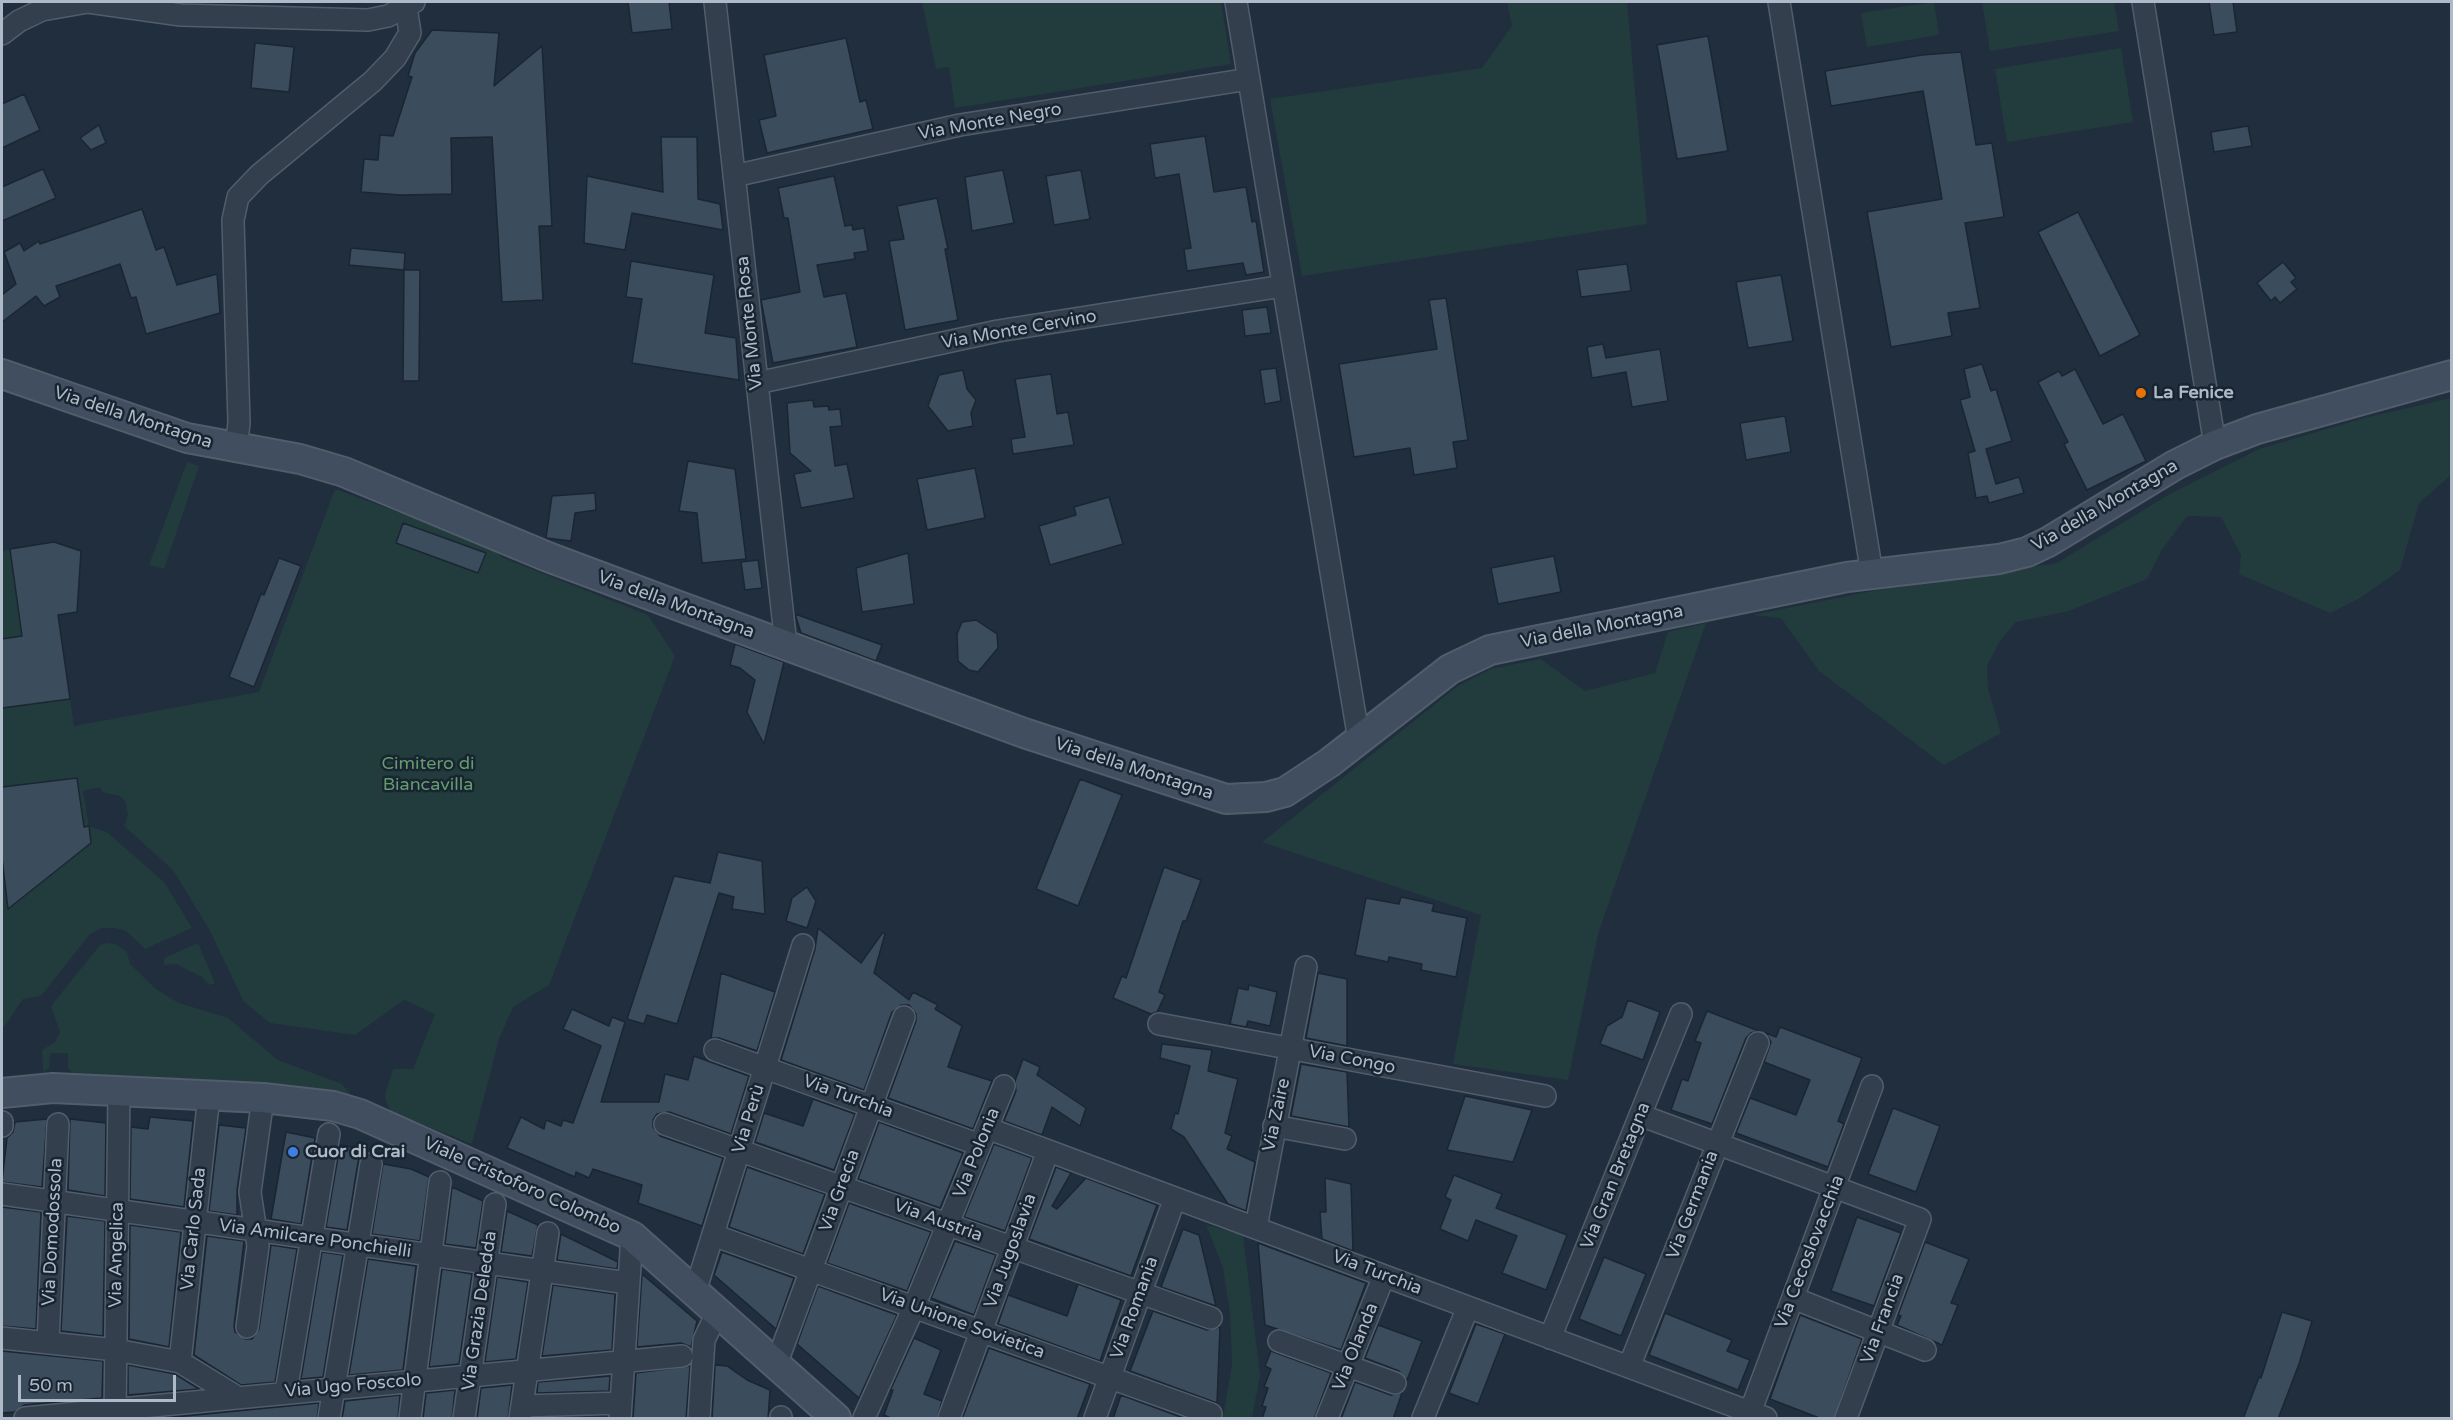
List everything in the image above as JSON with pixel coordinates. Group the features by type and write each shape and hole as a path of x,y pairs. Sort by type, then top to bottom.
{"street":[{"path":"2,34 19,21 42,10 88,2 182,15 368,20 410,4 410,33 395,58 373,81 259,175 238,197 233,220 239,423 236,449"},
{"name":"Via Monte Rosa","path":"715,2 786,645"},
{"path":"1236,2 1359,740"},
{"path":"1779,2 1872,574"},
{"path":"2144,2 2215,445"},
{"name":"Via Monte Negro","path":"734,176 960,124 1249,79"},
{"name":"Via Monte Cervino","path":"757,382 998,331 1283,286"},
{"name":"Via della Montagna","path":"2,374 187,438 236,449 300,459 344,472 548,557 1024,733 1226,799 1266,797 1285,792 1359,740 1450,669 1490,650 1872,574 1999,559 2027,552 2048,542 2175,465 2215,445 2257,429 2451,375"},
{"name":"Via Perù","path":"695,1292 803,945"},
{"name":"Via Zaire","path":"1256,1227 1306,967"},
{"name":"Via Gran Bretagna","path":"1550,1338 1681,1014"},
{"name":"Via Grecia","path":"776,1365 904,1017"},
{"name":"Via Congo","path":"1159,1024 1545,1096"},
{"name":"Via Germania","path":"1629,1367 1758,1043"},
{"name":"Via Turchia","path":"715,1050 871,1106 1048,1151 1629,1367 1754,1416"},
{"name":"Via Polonia","path":"864,1419 914,1307 1004,1086"},
{"name":"Via Cecoslovacchia","path":"1754,1416 1793,1298 1872,1086"},
{"name":"Viale Cristoforo Colombo","path":"2,1093 35,1088 263,1098 333,1106 360,1114 632,1236 836,1419"},
{"name":"Via Angelica","path":"115,1414 119,1091"},
{"name":"Via Carlo Sada","path":"180,1362 209,1095"},
{"path":"247,1327 258,1246 250,1192 263,1098"},
{"path":"1640,1114 1834,1187"},
{"name":"Via Domodossola","path":"48,1341 58,1124"},
{"name":"Via Austria","path":"665,1124 1211,1318"},
{"path":"1274,1126 1345,1139"},
{"path":"286,1392 328,1134"},
{"name":"Via Jugoslavia","path":"949,1419 1048,1151"},
{"path":"329,1419 371,1164"},
{"path":"410,1419 440,1182"},
{"name":"Via Francia","path":"1834,1187 1920,1220 1846,1419"},
{"name":"Via Amilcare Ponchielli","path":"2,1194 628,1283"},
{"name":"Via Romania","path":"1095,1419 1176,1198"},
{"name":"Via Grazia Deledda","path":"464,1419 495,1204"},
{"path":"548,1233 521,1413 620,1411 632,1236"},
{"name":"Via Unione Sovietica","path":"713,1235 1211,1414"},
{"name":"Via Olanda","path":"1328,1419 1384,1276"},
{"path":"1793,1298 1925,1350"},
{"path":"1423,1419 1468,1307"},
{"path":"699,1419 704,1340 717,1313"},
{"path":"2,1338 48,1341 116,1350 180,1362 237,1397"},
{"path":"1280,1341 1395,1383"},
{"name":"Via Ugo Foscolo","path":"25,1419 115,1414 237,1397 682,1356"}],"green space":[{"path":"922,2 1221,2 1231,64 955,108 949,67 936,69"},
{"path":"1507,2 1627,2 1647,224 1302,276 1270,99 1482,68 1512,26"},
{"path":"1934,2 1939,35 1867,47 1861,13"},
{"path":"1982,2 2114,2 2119,31 1990,51"},
{"path":"2121,48 2133,122 2007,142 1995,69"},
{"path":"2451,398 2451,475 2419,503 2400,570 2360,598 2330,613 2239,574 2241,555 2221,517 2187,516 2161,551 2147,579 2069,611 2016,622 2000,641 1987,666 1988,689 2001,733 1944,765 1819,671 1781,618 1753,615 1873,591 2057,563 2168,495 2259,449 2364,418"},
{"path":"187,462 199,466 164,569 149,565"},
{"name":"Cimitero di Biancavilla","path":"335,489 493,547 501,557 648,615 675,656 549,985 513,1007 499,1039 472,1144 391,1112 387,1104 385,1094 393,1069 413,1069 435,1014 404,1000 355,1035 270,1023 244,1002 209,929 173,870 124,826 128,815 125,801 120,796 102,792 100,787 83,791 89,826 108,833 164,882 192,928 145,949 126,931 115,928 102,928 90,934 41,996 23,999 2,1030 2,551 54,542 81,551 77,612 58,615 74,726 259,692"},
{"path":"1706,623 1598,934 1568,1080 1453,1064 1481,915 1262,842 1458,686 1491,669 1541,659 1585,691 1655,673 1668,632"},
{"path":"107,943 117,945 127,952 130,964 156,989 179,1003 228,1018 278,1060 342,1084 352,1096 284,1085 73,1073 68,1069 68,1053 50,1053 49,1068 43,1072 42,1050 55,1042 60,1032 51,1006 100,945"},
{"path":"198,943 215,983 209,985 202,977 176,964 164,965 164,958"},
{"path":"1206,1225 1243,1235 1260,1375 1252,1418 1223,1418 1232,1364 1230,1313 1223,1268"}],"building":[{"path":"628,2 669,2 672,29 632,33"},
{"path":"2209,2 2233,2 2237,32 2214,35"},
{"path":"432,30 499,33 494,86 542,46 552,226 539,226 543,300 502,302 492,137 451,138 452,194 401,195 361,192 364,159 378,160 380,135 393,136 412,77 408,76 415,53"},
{"path":"1708,36 1728,151 1677,159 1657,45"},
{"path":"846,38 860,102 866,100 873,129 767,153 759,120 776,116 764,55"},
{"path":"255,43 294,47 289,92 251,88"},
{"path":"1961,52 1976,145 1992,143 2004,217 1965,223 1980,308 1948,313 1952,336 1891,347 1867,212 1942,199 1923,91 1831,106 1825,71 1922,55"},
{"path":"24,94 40,130 2,148 2,104"},
{"path":"99,125 106,143 91,150 80,138"},
{"path":"2248,126 2252,146 2214,152 2211,132"},
{"path":"1205,136 1214,192 1246,187 1252,222 1256,221 1264,272 1246,275 1243,263 1187,271 1184,249 1191,248 1179,174 1155,178 1150,144"},
{"path":"661,137 697,137 698,199 720,204 723,230 632,213 625,250 584,243 587,176 663,192"},
{"path":"43,169 56,198 2,221 2,187"},
{"path":"1003,170 1014,223 972,231 965,177"},
{"path":"1081,170 1090,219 1054,225 1046,176"},
{"path":"834,176 845,226 852,225 853,230 864,228 868,251 854,253 855,259 817,265 824,297 846,293 857,347 773,363 761,300 800,292 788,218 784,218 778,188"},
{"path":"937,198 948,249 945,249 958,320 905,330 889,241 904,239 897,206"},
{"path":"142,209 156,250 164,247 177,285 217,274 220,313 146,334 136,297 131,298 120,264 56,286 60,297 44,306 36,296 2,322 2,295 16,284 4,252 20,243 24,251 39,241 40,244"},
{"path":"2078,212 2140,335 2100,356 2038,232"},
{"path":"351,248 405,253 404,270 349,265"},
{"path":"631,261 714,275 705,333 736,338 739,380 632,363 642,299 626,297"},
{"path":"2283,262 2296,278 2291,282 2297,289 2280,303 2275,297 2271,301 2257,283"},
{"path":"1627,264 1631,291 1581,297 1577,270"},
{"path":"404,270 420,270 419,381 403,381"},
{"path":"1781,275 1793,341 1748,348 1736,282"},
{"path":"1446,298 1468,440 1453,442 1457,468 1414,475 1410,448 1354,457 1339,364 1437,349 1429,300"},
{"path":"1267,307 1271,333 1245,336 1242,310"},
{"path":"1603,344 1606,358 1660,349 1668,401 1632,407 1626,372 1592,378 1587,347"},
{"path":"1982,364 1991,391 1996,389 2012,441 1986,449 1996,484 2019,477 2024,493 1989,503 1987,496 1976,498 1968,453 1975,451 1960,400 1970,397 1964,369"},
{"path":"1276,368 1281,401 1265,404 1260,370"},
{"path":"2075,369 2103,424 2123,414 2146,461 2087,490 2064,444 2068,442 2038,382 2059,371 2062,376"},
{"path":"963,370 967,389 976,400 971,413 973,426 948,431 928,406 939,375"},
{"path":"1051,374 1057,414 1068,412 1074,445 1013,454 1011,439 1025,437 1015,379"},
{"path":"813,400 814,407 828,406 829,410 840,409 842,426 830,427 835,466 847,464 854,498 801,508 794,474 811,471 790,453 787,403"},
{"path":"1785,416 1791,452 1746,460 1740,423"},
{"path":"688,461 735,469 746,559 702,563 697,513 679,511"},
{"path":"975,468 985,518 927,530 917,479"},
{"path":"595,493 596,510 575,513 571,541 546,538 552,496"},
{"path":"1109,497 1123,544 1050,565 1039,526 1076,515 1074,507"},
{"path":"403,523 486,553 478,573 396,543"},
{"path":"54,542 81,551 77,612 58,615 70,699 2,708 2,639 22,636 10,549"},
{"path":"908,553 914,604 862,612 856,568"},
{"path":"1554,556 1561,592 1498,604 1491,568"},
{"path":"279,558 301,566 254,687 229,677 261,594 264,595"},
{"path":"758,560 762,588 745,590 741,562"},
{"path":"795,614 882,645 876,661 801,633"},
{"path":"976,620 997,634 998,648 978,672 969,670 958,661 957,634 962,622"},
{"path":"735,644 784,662 764,744 747,712 755,680 740,668 730,665"},
{"path":"77,778 84,827 89,826 91,843 8,909 2,858 2,787"},
{"path":"1080,779 1122,795 1078,906 1036,889"},
{"path":"718,852 762,861 765,914 732,909 734,897 719,893 677,1024 647,1015 644,1024 627,1019 674,876 710,883"},
{"path":"1164,867 1201,880 1186,921 1183,921 1159,992 1165,995 1157,1012 1151,1014 1113,998 1122,976 1126,978"},
{"path":"807,887 816,901 807,928 786,921 792,898"},
{"path":"1401,897 1434,904 1432,911 1467,918 1456,977 1421,970 1422,964 1389,957 1388,962 1355,955 1366,898 1399,904"},
{"path":"818,928 861,963 883,932 885,934 874,973 909,1000 913,992 938,1005 935,1009 962,1026 948,1067 992,1081 973,1129 888,1098 916,1021 916,1014 909,1005 901,1005 892,1012 864,1090 781,1060 815,949"},
{"path":"721,973 775,992 757,1051 719,1038 711,1038"},
{"path":"1318,973 1347,979 1347,1046 1306,1038"},
{"path":"1249,985 1277,992 1270,1026 1248,1021 1246,1027 1230,1024 1238,988 1248,990"},
{"path":"1628,1000 1660,1012 1643,1060 1600,1044 1607,1026 1622,1017"},
{"path":"572,1009 609,1026 612,1017 625,1022 601,1102 659,1102 665,1074 688,1080 694,1056 749,1076 731,1134 669,1112 657,1114 653,1120 653,1127 660,1136 723,1158 702,1226 638,1203 642,1185 593,1169 589,1178 576,1172 575,1177 507,1148 521,1117 544,1129 546,1120 561,1126 563,1120 573,1123 601,1046 563,1029"},
{"path":"1707,1011 1759,1031 1751,1033 1746,1038 1712,1124 1671,1110 1682,1079 1688,1081 1701,1043 1695,1041"},
{"path":"1780,1027 1862,1058 1838,1121 1844,1124 1828,1167 1736,1133 1750,1098 1796,1115 1810,1080 1764,1062 1771,1042 1766,1033 1776,1037"},
{"path":"1162,1044 1212,1050 1208,1071 1238,1079 1225,1133 1232,1136 1227,1149 1255,1162 1246,1211 1228,1204 1184,1137 1171,1129 1175,1113 1178,1114 1190,1066 1160,1058"},
{"path":"1023,1059 1040,1067 1037,1075 1086,1108 1080,1126 1052,1107 1042,1135 1004,1121 1016,1091 1015,1081"},
{"path":"1301,1064 1347,1072 1349,1127 1291,1116"},
{"path":"1465,1096 1532,1110 1513,1162 1447,1150"},
{"path":"813,1099 855,1114 834,1170 755,1142 764,1113 803,1126"},
{"path":"1893,1108 1940,1126 1916,1192 1868,1174"},
{"path":"150,1117 193,1121 184,1207 130,1199 131,1127 148,1129"},
{"path":"47,1119 42,1187 2,1182 7,1138 13,1132 15,1122"},
{"path":"70,1119 106,1123 105,1196 68,1190"},
{"path":"879,1122 963,1153 940,1208 858,1179"},
{"path":"219,1125 246,1128 237,1190 237,1215 209,1211"},
{"path":"286,1132 315,1138 301,1224 271,1219"},
{"path":"994,1144 1032,1158 1005,1231 964,1217"},
{"path":"340,1145 363,1149 358,1162 347,1230 326,1227"},
{"path":"383,1164 411,1169 429,1177 420,1241 372,1234"},
{"path":"747,1167 825,1194 803,1254 729,1227"},
{"path":"1056,1167 1071,1173 1052,1206 1057,1209 1086,1178 1157,1205 1131,1276 1029,1239"},
{"path":"1454,1175 1502,1194 1496,1208 1567,1235 1546,1290 1502,1273 1517,1236 1476,1220 1468,1241 1440,1229 1451,1200 1445,1197"},
{"path":"1325,1178 1351,1184 1353,1251 1322,1239 1320,1212 1326,1212"},
{"path":"452,1187 483,1201 476,1248 445,1244"},
{"path":"849,1203 931,1232 907,1291 827,1263"},
{"path":"2,1207 41,1212 36,1329 2,1326"},
{"path":"507,1211 538,1225 532,1256 501,1252"},
{"path":"67,1216 105,1221 103,1336 61,1331"},
{"path":"1857,1217 1901,1233 1874,1306 1831,1291"},
{"path":"130,1225 181,1232 169,1347 129,1339"},
{"path":"1183,1229 1199,1235 1216,1306 1161,1287"},
{"path":"561,1234 618,1262 617,1269 557,1260"},
{"path":"207,1236 244,1241 234,1326 235,1332 245,1339 252,1339 259,1329 271,1245 297,1249 275,1382 241,1385 194,1355"},
{"path":"955,1241 996,1255 974,1315 931,1298"},
{"path":"1925,1242 1969,1259 1951,1303 1958,1305 1942,1345 1897,1325 1901,1316 1898,1315"},
{"path":"1258,1243 1366,1283 1341,1350 1265,1325"},
{"path":"322,1252 343,1255 323,1377 301,1379"},
{"path":"722,1252 794,1278 776,1329 714,1275"},
{"path":"1604,1257 1646,1274 1621,1336 1579,1319"},
{"path":"368,1259 416,1266 403,1370 349,1375"},
{"path":"442,1269 472,1274 459,1364 429,1367"},
{"path":"642,1274 697,1321 691,1347 681,1343 637,1347"},
{"path":"497,1277 528,1282 516,1359 485,1362"},
{"path":"1078,1284 1121,1300 1100,1361 998,1324 1008,1295 1067,1316"},
{"path":"553,1285 615,1294 612,1350 542,1356"},
{"path":"818,1286 897,1315 859,1398 797,1344"},
{"path":"1153,1311 1207,1330 1220,1327 1217,1403 1130,1371"},
{"path":"2282,1312 2312,1321 2299,1364 2278,1419 2243,1419 2259,1377 2261,1378"},
{"path":"1665,1313 1732,1340 1727,1351 1750,1360 1738,1390 1649,1355"},
{"path":"1800,1315 1862,1339 1834,1419 1822,1419 1770,1399"},
{"path":"1476,1324 1505,1334 1478,1404 1449,1393"},
{"path":"1378,1325 1422,1341 1407,1380 1399,1371 1365,1358"},
{"path":"914,1338 941,1350 924,1394 942,1401 937,1419 893,1419 884,1415 893,1390 890,1391"},
{"path":"989,1348 1090,1384 1077,1419 962,1419"},
{"path":"2,1351 103,1361 102,1398 24,1405 14,1412 2,1413"},
{"path":"1271,1351 1331,1373 1314,1419 1262,1419 1266,1407 1262,1406 1268,1388 1264,1387 1271,1369 1265,1366"},
{"path":"128,1365 175,1374 199,1389 128,1395"},
{"path":"715,1365 727,1366 747,1380 770,1390 768,1419 712,1419"},
{"path":"690,1366 686,1419 633,1419 636,1373"},
{"path":"610,1376 609,1391 537,1393 538,1382"},
{"path":"1355,1382 1391,1395 1402,1393 1393,1419 1341,1419"},
{"path":"512,1385 508,1419 477,1419 481,1388"},
{"path":"455,1390 452,1419 423,1419 426,1393"},
{"path":"400,1395 398,1419 342,1419 345,1401"},
{"path":"1121,1395 1186,1419 1113,1419"},
{"path":"319,1403 317,1419 155,1419"}],"place":[{"name":"La Fenice","path":"2141,393"},
{"name":"Cuor di Crai","path":"293,1152"}]}
